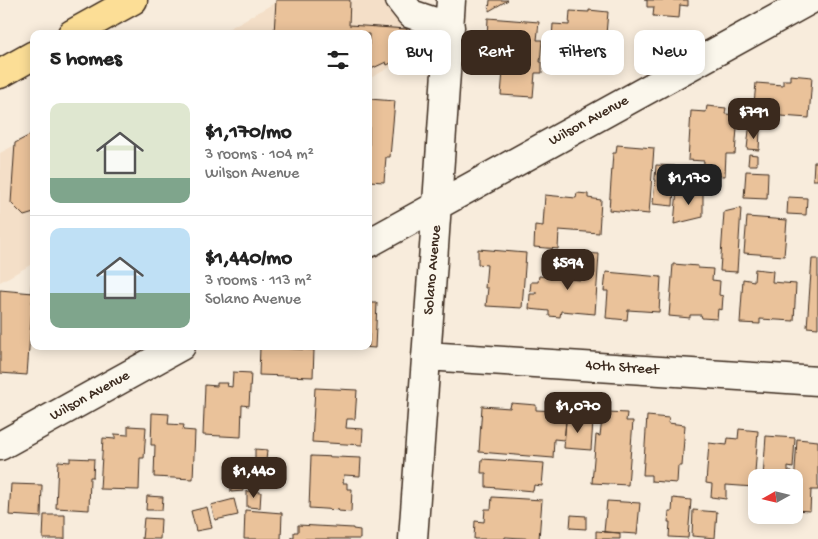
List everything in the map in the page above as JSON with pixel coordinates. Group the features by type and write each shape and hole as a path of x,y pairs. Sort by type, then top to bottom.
{"main road":[{"path":"78,30 116,4"},
{"path":"0,74 30,57"}],"street":[{"path":"400,0 411,14 450,27"},
{"name":"Solano Avenue","path":"413,539 451,0"},
{"name":"Wilson Avenue","path":"372,241 810,0"},
{"name":"Wilson Avenue","path":"0,446 173,350"},
{"name":"40th Street","path":"426,356 818,380"}],"shaded area":[{"path":"280,0 412,0 410,30 388,30 388,68 372,77 372,30 226,30"},
{"path":"30,137 30,265 0,282 0,153"}],"building":[{"path":"276,0 350,0 349,25 407,29 388,30 388,65 386,62 372,69 372,30 274,30"},
{"path":"490,0 508,0 489,11"},
{"path":"647,0 688,0 688,6 680,5 679,18 653,16 654,7 647,7"},
{"path":"589,10 608,12 606,30 553,30 553,24 569,25 570,11 589,12"},
{"path":"488,18 539,22 537,40 541,40 541,73 535,73 533,97 501,95 503,75 531,75 531,30 487,30"},
{"path":"790,75 812,77 809,118 753,114 756,83 783,85 783,80 790,80"},
{"path":"372,99 395,101 390,157 386,157 384,182 372,181"},
{"path":"707,106 726,108 725,114 738,115 735,154 726,154 725,176 703,175 704,161 688,160 691,111 706,112"},
{"path":"749,130 760,130 759,150 747,149"},
{"path":"30,135 30,214 24,216 11,203 15,143"},
{"path":"617,145 654,148 649,214 609,210 613,153 616,153"},
{"path":"749,154 757,155 757,165 748,165"},
{"path":"814,162 818,162 818,180 813,180"},
{"path":"656,165 675,166 673,206 653,204"},
{"path":"746,171 768,172 767,199 744,198"},
{"path":"677,190 703,192 703,217 674,224"},
{"path":"577,193 588,194 588,198 601,200 599,233 559,230 558,249 534,247 535,225 543,226 545,195 576,198"},
{"path":"788,197 807,198 806,215 787,214"},
{"path":"741,208 737,272 720,271 724,212"},
{"path":"747,217 787,220 784,256 744,253"},
{"path":"478,249 526,253 522,308 486,306 488,288 485,288 487,265 478,264"},
{"path":"582,253 599,254 595,314 561,311 560,317 549,316 549,311 529,309 530,294 536,294 536,292 530,291 531,282 538,282 539,276 580,280"},
{"path":"812,259 818,259 818,328 807,327"},
{"path":"673,264 713,269 712,280 720,281 719,295 723,296 722,310 718,309 717,319 702,318 701,315 690,315 690,318 669,316"},
{"path":"755,269 773,271 772,282 796,284 794,321 760,319 760,324 740,323 743,279 754,281"},
{"path":"606,272 661,277 659,312 628,310 627,320 606,318 608,291 604,291"},
{"path":"0,290 30,293 30,334 27,375 0,373"},
{"path":"372,303 377,303 375,348 372,348"},
{"path":"260,350 314,350 313,377 259,375"},
{"path":"233,372 251,373 249,406 242,405 241,437 203,435 205,385 217,386 217,383 228,383 227,386 232,387"},
{"path":"315,388 357,390 355,419 347,419 346,428 363,429 362,445 312,442"},
{"path":"511,403 536,405 536,410 556,411 555,421 566,422 564,440 554,439 553,458 479,452 482,406 510,408"},
{"path":"608,412 627,413 626,421 633,421 628,485 592,483 596,435 600,436 602,419 607,420"},
{"path":"152,413 169,414 168,424 184,425 183,430 195,431 193,479 154,477 155,445 151,445"},
{"path":"647,416 669,418 668,423 685,425 682,466 678,466 677,483 651,481 651,475 643,475"},
{"path":"566,419 593,421 591,450 564,448"},
{"path":"128,426 146,427 144,458 140,458 139,490 100,489 103,438 115,439 115,434 128,435"},
{"path":"739,429 758,431 755,469 748,469 748,487 726,485 726,499 711,497 712,484 706,483 709,443 727,445 728,438 738,439"},
{"path":"766,436 795,438 793,468 764,469"},
{"path":"797,439 818,441 818,490 811,490 810,511 803,511 803,469 795,469"},
{"path":"255,449 267,450 266,461 255,460"},
{"path":"311,456 361,458 360,476 344,475 343,483 347,483 347,489 352,489 351,512 309,508"},
{"path":"70,458 94,459 93,477 90,477 89,510 56,508 58,461 70,462"},
{"path":"482,459 544,463 542,486 534,485 533,491 486,487 486,473 481,473"},
{"path":"241,474 243,491 231,492 230,475"},
{"path":"11,484 42,485 41,517 9,515"},
{"path":"247,491 261,492 260,508 247,507"},
{"path":"147,496 163,497 162,510 146,510"},
{"path":"492,497 542,500 539,539 505,537 505,539 474,539 475,521 484,522 485,509 491,509"},
{"path":"673,498 691,500 688,538 669,537 669,512 672,512"},
{"path":"234,499 238,515 215,520 211,505"},
{"path":"607,501 640,503 637,534 604,532"},
{"path":"207,507 212,528 196,531 191,511"},
{"path":"245,510 282,513 281,539 244,539"},
{"path":"693,510 717,512 715,538 692,536"},
{"path":"44,515 65,515 65,539 43,539"},
{"path":"571,515 586,516 586,529 570,528"},
{"path":"144,518 161,519 160,539 142,539"},
{"path":"298,525 353,528 360,530 360,539 291,539 291,537 294,537 294,532 298,532"},
{"path":"596,531 620,533 620,539 596,539"}]}
